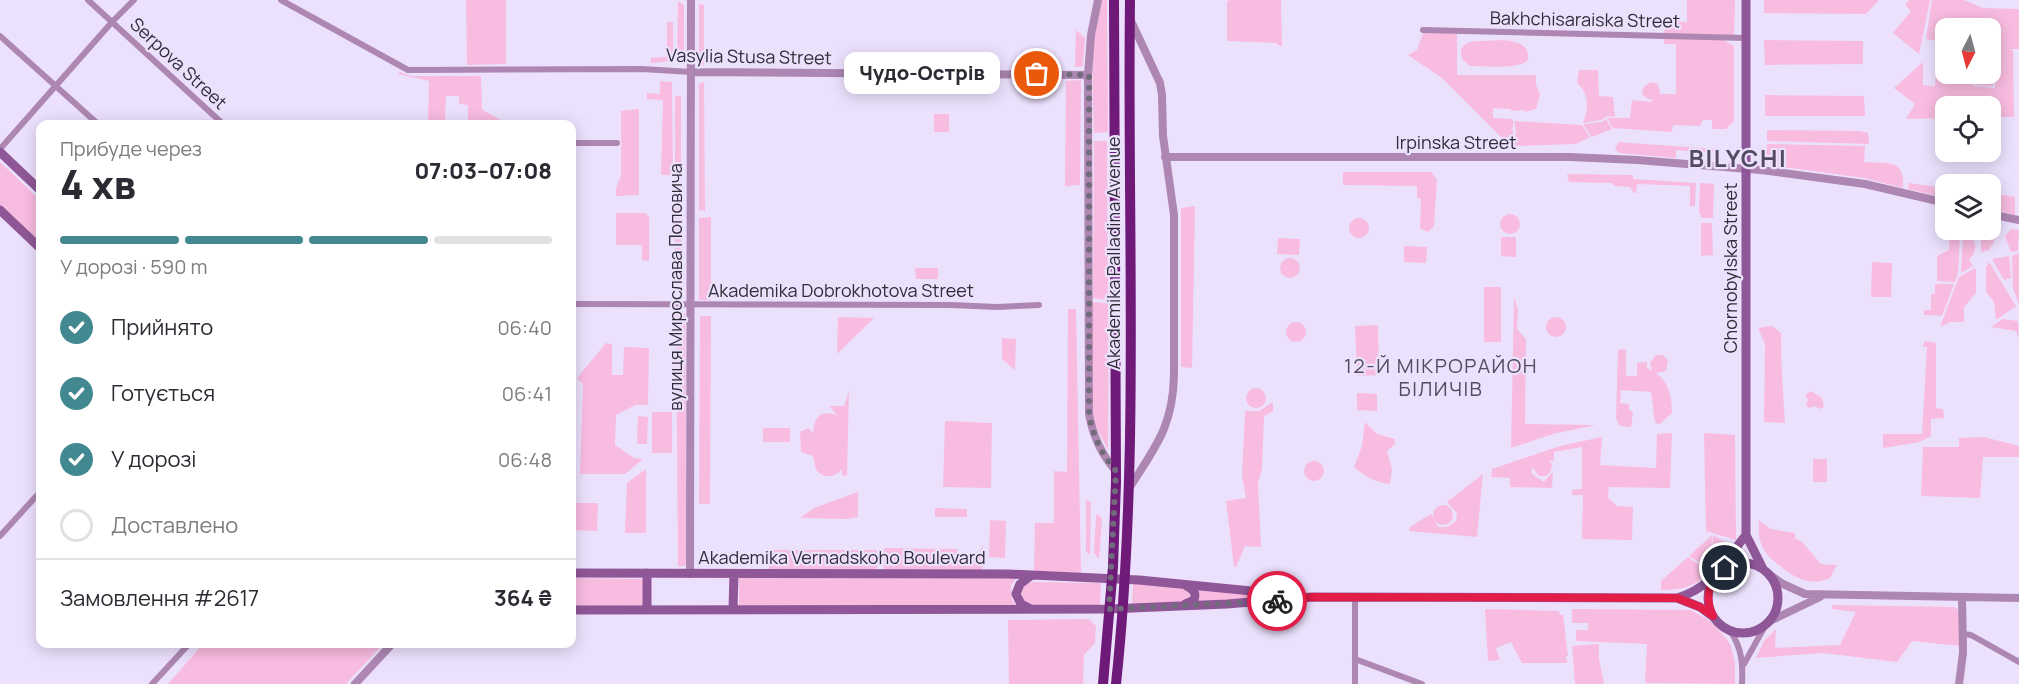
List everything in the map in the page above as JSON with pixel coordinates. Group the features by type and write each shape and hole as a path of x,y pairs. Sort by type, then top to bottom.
{"highway":[{"name":"Akademika Palladina Avenue","path":"1102,684 1112,578 1116,471 1114,0"},
{"name":"Akademika Palladina Avenue","path":"1116,684 1125,579 1129,489 1130,0"}],"main road":[{"name":"Chornobylska Street","path":"1746,0 1746,535"},
{"path":"0,150 36,186"},
{"path":"0,210 36,244"},
{"path":"1746,535 1752,550 1777,590 1778,601 1776,612 1768,623 1750,633 1731,632 1721,626 1713,616 1708,606 1708,595 1710,584 1746,535"},
{"path":"576,610 1123,609 1286,601 1312,597 1677,598 1692,594 1725,568 1744,563 1766,572"},
{"name":"Akademika Vernadskoho Boulevard","path":"576,573 987,573 1112,578 1284,592 1312,597"},
{"path":"647,573 647,609"},
{"path":"734,574 734,609"},
{"path":"1032,576 1020,584 1016,594 1021,604 1036,609"},
{"path":"1177,606 1191,603 1195,597 1193,589 1184,584"},
{"path":"1677,598 1700,607 1713,616"}],"street":[{"name":"Serpova Street","path":"88,0 219,120"},
{"path":"0,150 134,0"},
{"name":"Vasylia Stusa Street","path":"281,0 408,70 674,69 691,72 1089,75"},
{"name":"вулиця Мирослава Поповича","path":"690,574 691,0"},
{"name":"Akademika Palladina Avenue","path":"1098,0 1089,75 1089,414 1097,444 1105,459 1116,471"},
{"name":"Akademika Palladina Avenue","path":"1129,489 1166,426 1173,397 1174,215 1165,157 1160,83 1130,18"},
{"name":"Bakhchisaraiska Street","path":"1423,30 1746,38"},
{"path":"0,36 93,120"},
{"path":"576,143 617,143"},
{"name":"Irpinska Street","path":"1165,157 1579,157 1637,160 1865,184 1935,200"},
{"path":"2001,216 2019,220"},
{"name":"Akademika Dobrokhotova Street","path":"576,304 997,307 1039,305"},
{"path":"0,536 36,496"},
{"path":"1766,572 1783,584 1805,594 2019,598"},
{"path":"1743,665 1768,623 1810,600 1826,596"},
{"path":"1355,597 1355,684"},
{"path":"1959,684 1964,653 1962,597"},
{"path":"1731,632 1738,643 1743,665 1742,684"},
{"path":"1963,634 1971,635 2019,662"},
{"path":"152,684 185,648"},
{"path":"355,684 388,648"},
{"path":"1354,659 1422,684"}],"shaded area":[{"path":"466,0 506,0 506,64 467,65"},
{"path":"1100,0 1107,0 1108,132 1094,133 1093,49"},
{"path":"1281,0 1282,47 1276,43 1227,41 1227,1"},
{"path":"1687,0 1735,0 1734,35 1722,39 1734,46 1734,121 1726,129 1712,129 1712,120 1703,120 1700,126 1673,125 1672,132 1613,128 1607,118 1630,118 1632,100 1651,102 1653,100 1642,93 1646,85 1655,83 1659,86 1660,94 1676,94 1676,44 1664,44 1665,22 1687,22"},
{"path":"1764,0 1879,0 1866,14 1764,13"},
{"path":"1909,0 1930,0 1919,54 1893,33 1911,11 1905,5"},
{"path":"1932,0 1964,0 1983,8 2019,9 2019,49 2008,49 2013,50 2014,117 2001,117 2001,96 1935,96 1935,118 1906,119 1915,104 1894,88 1923,62 1923,85 1974,84 1974,86 1995,88 1995,84 2001,84 2001,18 1935,18 1935,40 1926,39"},
{"path":"678,1 684,5 684,59 677,59"},
{"path":"699,4 704,5 704,66 699,62"},
{"path":"667,22 673,22 673,61 651,63 651,58 667,57"},
{"path":"1076,30 1085,38 1081,67 1075,67"},
{"path":"1424,31 1457,31 1457,75 1536,75 1536,85 1540,94 1536,109 1525,112 1525,110 1511,111 1511,109 1493,108 1493,112 1489,113 1493,113 1493,118 1513,119 1513,129 1509,129 1513,130 1513,146 1510,146 1442,78 1408,55 1417,50"},
{"path":"1501,40 1517,43 1524,46 1528,60 1509,66 1470,66 1462,59 1461,52 1466,44 1476,41"},
{"path":"1764,40 1863,41 1863,64 1765,65"},
{"path":"1579,70 1598,70 1599,96 1613,97 1615,117 1607,116 1601,120 1583,123 1587,102 1584,92 1577,83"},
{"path":"400,72 411,76 481,76 482,109 500,120 468,120 468,105 459,104 459,96 446,96 445,120 428,120 429,81 398,74"},
{"path":"1081,80 1080,185 1065,186 1066,81"},
{"path":"660,81 672,82 673,175 661,175 663,100 647,99 647,93 660,94"},
{"path":"704,82 705,211 699,210 699,84"},
{"path":"1976,84 1993,84 1993,86"},
{"path":"1765,95 1864,96 1865,116 1765,116"},
{"path":"675,96 681,96 681,263 675,263"},
{"path":"639,109 639,195 616,196 616,188 621,176 621,111"},
{"path":"934,114 949,114 949,132 934,132"},
{"path":"1606,119 1612,129 1592,137 1583,124 1602,122"},
{"path":"1514,121 1582,125 1590,137 1576,144 1514,146 1516,131"},
{"path":"1767,130 1859,131 1868,133 1869,144 1767,141"},
{"path":"1094,141 1107,141 1108,300 1093,298"},
{"path":"1618,142 1716,149 1716,153 1676,150 1676,158 1619,153 1615,149"},
{"path":"1767,144 1865,146 1864,162 1887,163 1898,167 1903,178 1903,188 1864,178 1776,166 1768,160"},
{"path":"0,162 36,196 36,241 0,206"},
{"path":"1343,172 1431,172 1437,180 1434,226 1428,232 1420,228 1421,199 1417,198 1417,186 1343,185"},
{"path":"1567,174 1633,175 1633,179 1696,183 1695,206 1690,206 1690,186 1637,184 1636,193 1634,193 1630,187 1615,186 1611,183 1569,182"},
{"path":"1700,183 1714,184 1713,218 1702,218 1699,212"},
{"path":"1909,183 1935,187 1935,196 1908,189"},
{"path":"2001,195 2015,197 2015,215 2001,212"},
{"path":"1195,206 1192,368 1181,367 1181,208"},
{"path":"645,212 649,217 649,261 642,260 642,245 616,245 616,213"},
{"path":"1510,214 1517,217 1520,224 1517,231 1510,234 1503,231 1500,224 1503,217"},
{"path":"711,217 711,300 699,300 699,218"},
{"path":"1359,218 1366,221 1369,228 1366,235 1359,238 1352,235 1349,228 1352,221"},
{"path":"1701,223 1712,223 1713,255 1701,256"},
{"path":"2011,229 2019,230 2018,251 2011,252 2005,236"},
{"path":"1501,237 1516,237 1516,257 1501,256"},
{"path":"1278,238 1300,239 1299,255 1277,254"},
{"path":"1950,240 1960,240 1958,273 1955,282 1937,281 1937,256 1949,250"},
{"path":"1963,240 1973,240 1975,248 1969,260 1973,266 1961,273"},
{"path":"1981,240 1995,240 1989,250 1981,252"},
{"path":"1404,246 1427,247 1426,263 1404,262"},
{"path":"2019,253 2019,305 2013,288 2012,256"},
{"path":"2009,256 2011,278 2004,280 1992,259"},
{"path":"1290,258 1297,261 1300,268 1297,275 1290,278 1283,275 1280,268 1283,261"},
{"path":"1872,262 1892,263 1891,297 1871,297"},
{"path":"1989,262 2016,306 1996,320 1994,302 1986,292 1986,267"},
{"path":"915,268 938,268 938,279 916,279"},
{"path":"1975,268 1976,293 1964,307 1964,322 1950,322 1940,327 1959,277"},
{"path":"1935,284 1954,284 1942,316 1924,315 1924,310 1931,310 1931,294 1935,294"},
{"path":"1484,287 1501,287 1501,342 1484,342"},
{"path":"1514,297 1518,310 1517,329 1526,339 1525,424 1596,425 1553,434 1511,448"},
{"path":"1092,302 1109,303 1108,450 1092,414"},
{"path":"1068,309 1076,309 1081,573 1034,572 1035,523 1054,523 1054,471 1067,472"},
{"path":"676,313 685,313 687,565 678,567"},
{"path":"700,316 711,316 710,504 699,504"},
{"path":"838,317 874,318 837,354"},
{"path":"1556,317 1563,320 1566,327 1563,334 1556,337 1549,334 1546,327 1549,320"},
{"path":"2003,319 2018,321 2019,339 2016,331 1991,327"},
{"path":"1296,322 1303,325 1306,332 1303,339 1296,342 1289,339 1286,332 1289,325"},
{"path":"1378,325 1379,375 1357,376 1355,326"},
{"path":"1772,326 1781,333 1785,423 1764,422 1765,344 1758,328"},
{"path":"1002,338 1016,339 1015,370 1002,359"},
{"path":"1924,341 1936,343 1936,408 1943,409 1944,418 1931,419 1931,436 1919,442 1883,448 1883,434 1922,434 1927,347 1923,347"},
{"path":"606,343 612,344 612,375 623,375 624,347 649,348 648,405 635,405 616,415 615,445 634,458 643,459 625,474 580,474 583,384 577,378"},
{"path":"1626,349 1626,376 1637,376 1637,363 1647,362 1647,368 1652,371 1650,363 1656,355 1663,355 1668,360 1666,371 1656,373 1664,381 1669,391 1672,413 1660,424 1655,423 1651,392 1621,390 1620,403 1629,404 1629,410 1633,412 1631,427 1620,426 1616,419 1618,350"},
{"path":"1256,388 1263,391 1266,398 1263,405 1256,408 1249,405 1246,398 1249,391"},
{"path":"849,391 847,476 842,475 842,469 832,476 826,476 816,470 813,456 801,452 800,432 809,428 813,434 816,419 819,416 826,413 837,415 829,406 844,406"},
{"path":"1811,391 1822,398 1824,407 1819,409 1815,406 1810,408 1806,406 1808,399 1805,395"},
{"path":"1357,393 1377,394 1377,411 1357,410"},
{"path":"1273,402 1273,411 1264,416 1262,468 1258,484 1261,547 1245,546 1234,567 1226,501 1246,498 1242,475 1245,411 1259,411"},
{"path":"652,412 672,412 672,453 652,453"},
{"path":"638,416 648,417 647,444 637,444"},
{"path":"945,421 992,423 991,488 943,487"},
{"path":"1365,422 1377,434 1395,439 1395,444 1387,451 1392,469 1390,484 1370,479 1354,467 1362,446"},
{"path":"763,428 790,428 790,442 763,442"},
{"path":"1672,433 1670,488 1609,487 1608,498 1617,506 1633,507 1632,540 1582,539 1583,495 1572,495 1572,490 1582,489 1582,447 1554,452 1554,461 1549,460 1552,464 1551,471 1546,476 1539,476 1532,467 1532,474 1544,482 1553,471 1552,488 1510,487 1510,478 1491,477 1492,469 1560,446 1602,437 1600,465 1656,468 1657,434"},
{"path":"1704,433 1735,435 1736,540 1706,531"},
{"path":"1984,437 2019,446 2019,457 1983,457 1980,498 1921,496 1923,447 1959,447 1959,438"},
{"path":"1813,459 1827,459 1827,482 1813,482"},
{"path":"1314,461 1321,464 1324,471 1321,478 1314,481 1307,478 1304,471 1307,464"},
{"path":"646,469 646,533 625,533 627,483"},
{"path":"1483,474 1477,537 1409,531 1410,527 1431,514 1438,527 1447,527 1456,521 1457,513 1447,502"},
{"path":"858,492 858,517 847,519 800,518 814,508"},
{"path":"1086,500 1091,502 1090,554 1086,552"},
{"path":"576,503 598,503 597,531 576,530"},
{"path":"1443,505 1450,508 1453,515 1450,522 1443,525 1436,522 1433,515 1436,508"},
{"path":"935,508 967,509 967,517 935,517"},
{"path":"1096,515 1102,519 1099,559 1094,553"},
{"path":"990,520 1006,521 1005,558 989,557"},
{"path":"1759,520 1771,529 1795,533 1795,538 1803,543 1821,564 1837,565 1830,578 1816,582 1803,580 1790,574 1776,563 1762,547"},
{"path":"1712,535 1710,569 1689,556"},
{"path":"1713,535 1728,544 1711,569"},
{"path":"983,545 982,573 884,573 884,548 957,549 957,556 977,557"},
{"path":"769,550 877,550 877,572 769,571"},
{"path":"1688,557 1709,571 1699,581 1688,587 1661,590 1661,581"},
{"path":"576,578 643,579 643,607 576,606"},
{"path":"739,578 1016,578 1011,585 1012,600 1018,608 739,607"},
{"path":"1033,582 1101,583 1100,607 1033,606 1024,601 1022,594 1024,586"},
{"path":"1133,583 1182,587 1190,593 1189,598 1182,603 1132,605"},
{"path":"1197,589 1273,594 1273,598 1197,601"},
{"path":"1832,605 1955,607 1959,611 1961,646 1912,641 1897,662 1823,653 1756,658 1764,641 1776,629 1775,648 1840,645 1856,612 1832,609"},
{"path":"1485,609 1559,611 1560,615 1563,615 1567,663 1522,663 1511,642 1496,648 1500,660 1488,661"},
{"path":"1572,609 1691,610 1710,621 1731,646 1735,663 1735,684 1645,683 1647,644 1576,641 1576,630 1588,630 1588,623 1572,623"},
{"path":"1089,619 1096,626 1095,643 1084,655 1084,684 1009,684 1008,620"},
{"path":"1599,644 1599,659 1604,684 1575,684 1572,646"},
{"path":"200,648 379,648 346,684 168,684"}],"way so far":[{"path":"1037,74 1089,75 1089,414 1097,444 1105,459 1116,471 1113,567 1109,609 1277,601"}],"place":[{"name":"Чудо-Острів","path":"1037,74"}],"district":[{"name":"BILYCHI","path":"1738,157"},
{"name":"12-Й МІКРОРАЙОН БІЛИЧІВ","path":"1441,376"}],"route":[{"path":"1277,601 1312,597 1677,598 1700,607 1713,616 1708,606 1710,584 1725,568"}]}
